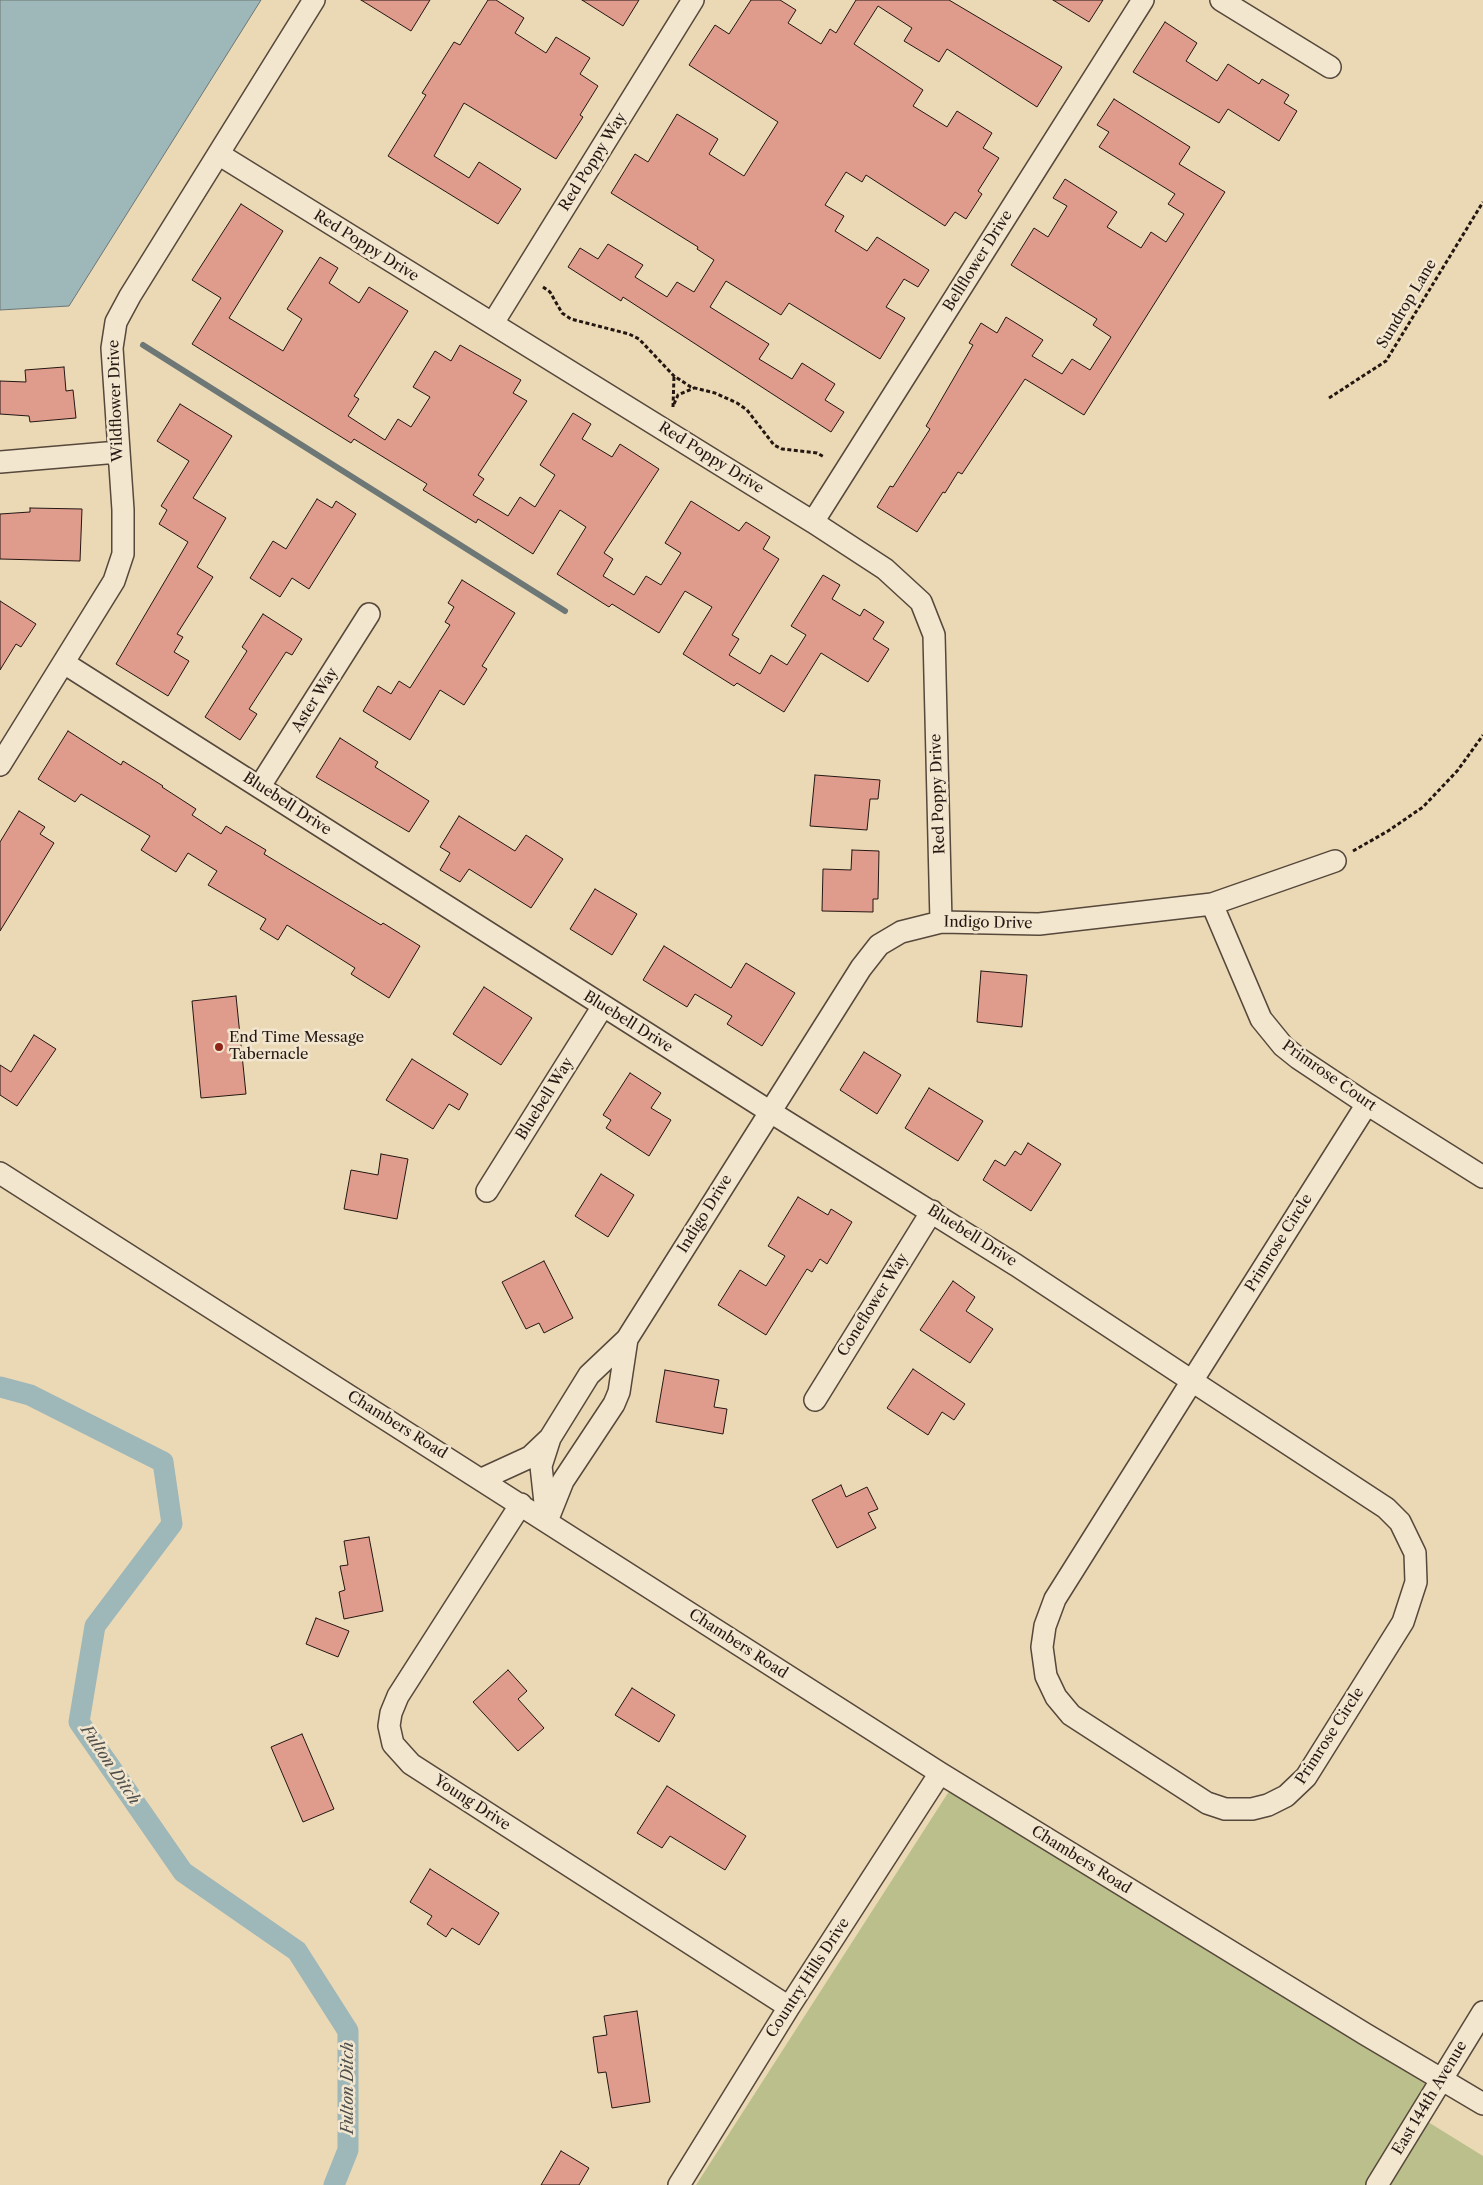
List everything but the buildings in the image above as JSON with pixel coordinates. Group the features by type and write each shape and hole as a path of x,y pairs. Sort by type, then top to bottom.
{"street":[{"name":"Wildflower Drive","path":"0,765 114,581 123,554 123,510 112,348 116,322 130,296 220,155 314,0"},
{"name":"Red Poppy Way","path":"492,323 693,0"},
{"name":"Bellflower Drive","path":"813,522 1143,0"},
{"path":"1220,0 1330,67"},
{"name":"Red Poppy Drive","path":"220,155 813,522 885,569 906,586 921,602 934,635 941,922"},
{"path":"0,462 118,452"},
{"name":"Aster Way","path":"260,786 369,614"},
{"name":"Bluebell Drive","path":"64,663 260,786 769,1112 932,1211 1192,1381"},
{"name":"Indigo Drive","path":"550,1438 589,1375 627,1339 769,1112 874,950 901,932 941,922 1039,924 1212,904 1335,861"},
{"name":"Primrose Court","path":"1212,904 1254,1005 1272,1034 1298,1058 1483,1177"},
{"name":"Bluebell Way","path":"486,1191 603,1006"},
{"name":"Primrose Circle","path":"1192,1381 1386,1508 1400,1522 1415,1553 1416,1582 1402,1622 1306,1777 1278,1801 1252,1810 1225,1809 1207,1803 1080,1722 1056,1696 1046,1676 1042,1658 1044,1626 1055,1599 1192,1381 1367,1104"},
{"name":"Chambers Road","path":"0,1173 940,1773 1365,2034 1441,2077 1483,2104"},
{"name":"Coneflower Way","path":"815,1400 932,1211"},
{"name":"Indigo Drive","path":"547,1521 563,1481 614,1404 618,1392 627,1339"},
{"path":"482,1479 530,1457 550,1438"},
{"path":"547,1521 541,1466 550,1438"},
{"name":"Young Drive","path":"521,1504 398,1696 391,1712 389,1726 393,1744 411,1764 789,2006"},
{"name":"Country Hills Drive","path":"679,2185 789,2006 940,1773"},
{"name":"East 144th Avenue","path":"1377,2185 1431,2098 1441,2077 1483,2012"}],"path":[{"name":"Sundrop Lane","path":"1329,398 1386,361 1483,202"},
{"path":"543,287 550,292 558,307 566,316 580,323 622,332 638,339 674,376 695,388 727,397 737,403 746,410 774,445 782,450 817,453 824,457"},
{"path":"674,376 673,406 678,395 695,388"},
{"path":"1335,861 1394,828 1423,807 1458,770 1483,736"}],"green space":[{"path":"955,1782 1441,2077 1420,2117 1483,2156 1483,2185 696,2185"}],"water":[{"path":"0,0 261,0 69,306 0,310"}],"waterway":[{"path":"143,345 565,611"},
{"name":"Fulton Ditch","path":"0,1387 30,1395 163,1462 172,1524 95,1626 79,1722 183,1872 297,1951 348,2031 348,2150 334,2185"}],"place":[{"name":"End Time Message Tabernacle","path":"219,1047"}]}
